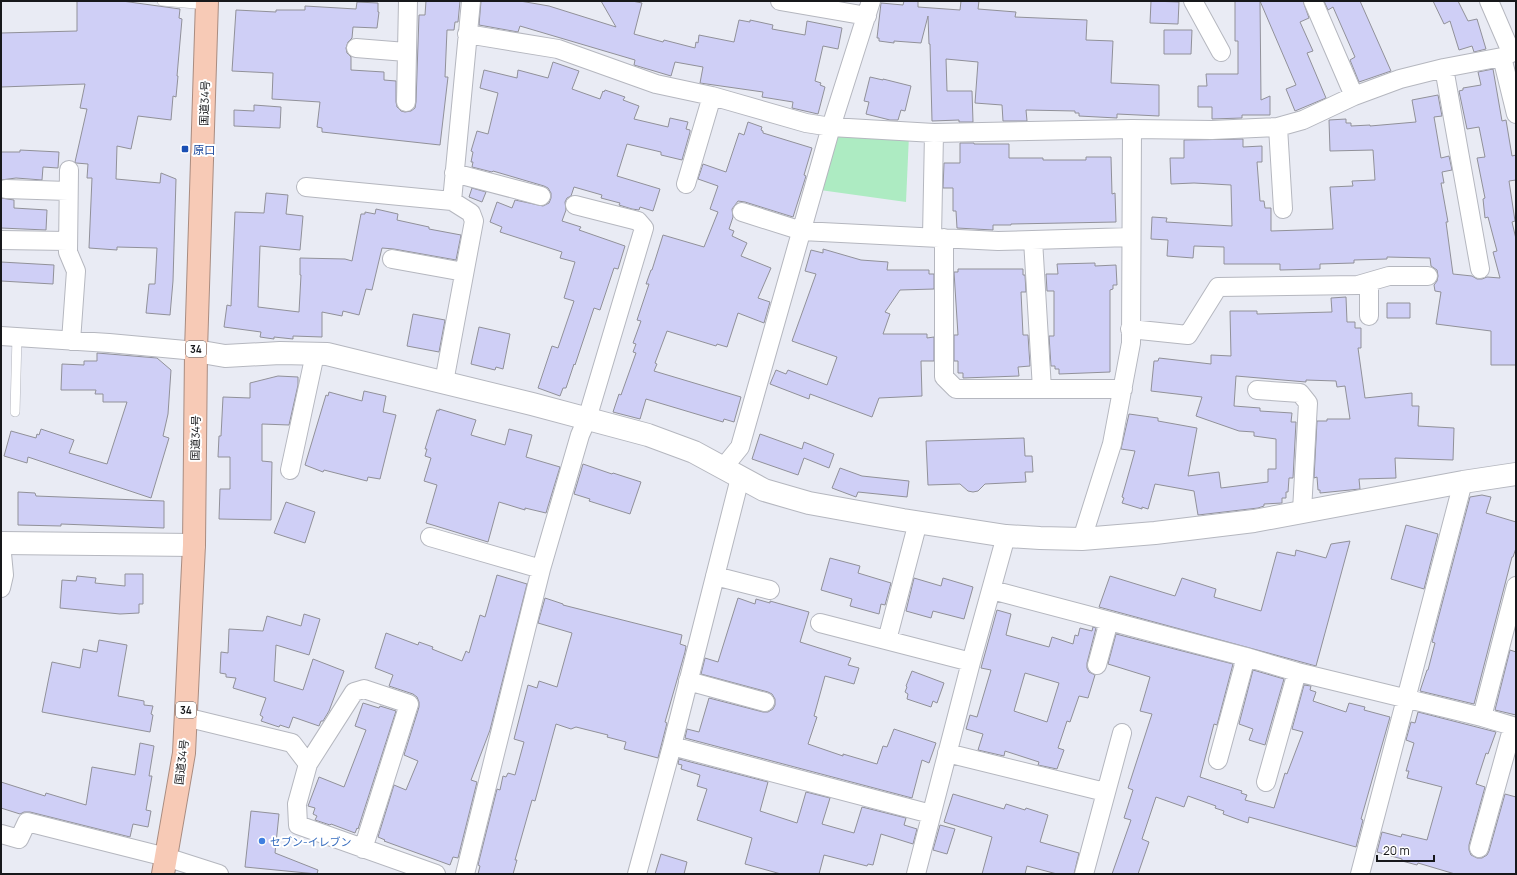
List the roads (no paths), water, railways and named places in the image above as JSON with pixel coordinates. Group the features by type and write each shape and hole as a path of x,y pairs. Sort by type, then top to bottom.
{"highway":[{"name":"国道34号","path":"164,865 184,752 194,544 196,351 207,3"}],"street":[{"path":"406,102 408,1"},
{"path":"452,201 470,1"},
{"path":"637,874 672,746 715,576 731,473 740,447 831,126 869,9 780,1"},
{"path":"1193,1 1221,52"},
{"path":"1313,1 1354,96"},
{"path":"1489,1 1510,53 1516,114"},
{"path":"467,34 558,49 656,84 712,96 806,123 934,133 1132,129 1212,130 1278,127 1303,120 1354,96 1400,79 1510,53"},
{"path":"356,48 406,52"},
{"path":"1444,68 1480,269"},
{"path":"686,184 712,96"},
{"path":"1278,127 1283,209"},
{"path":"1082,539 1112,444 1131,343 1132,129"},
{"path":"934,133 944,377 956,389 1123,389"},
{"path":"69,170 68,252 76,271 72,341"},
{"path":"454,173 541,196"},
{"path":"306,187 452,201 471,213 474,221 444,382"},
{"path":"6,189 68,191"},
{"path":"465,874 541,568 580,435 587,419 644,228 638,221 575,205"},
{"path":"742,212 802,231 998,241 1131,237"},
{"path":"1,240 68,241"},
{"path":"1033,240 1042,389"},
{"path":"392,259 464,272"},
{"path":"1130,328 1188,335 1218,287 1358,285 1389,276 1428,276"},
{"path":"1368,282 1369,316"},
{"path":"9,337 196,351 225,356 280,352 327,354 444,382 648,435 694,452 764,490 809,503 1006,536 1082,539 1155,533 1254,520 1463,482 1516,474"},
{"path":"290,470 315,354"},
{"path":"1257,390 1300,393 1308,403 1302,511"},
{"path":"1360,874 1463,482"},
{"path":"887,640 918,522"},
{"path":"916,874 971,662 1006,536"},
{"path":"430,537 541,568"},
{"path":"1,588 4,574 1,543 194,544"},
{"path":"715,576 770,590"},
{"path":"1482,716 1516,586"},
{"path":"992,590 1246,657 1297,672 1482,716 1515,727 1479,848"},
{"path":"1097,665 1109,621"},
{"path":"820,623 971,662"},
{"path":"1218,760 1246,657"},
{"path":"1266,782 1297,672"},
{"path":"688,681 765,702"},
{"path":"362,849 409,704 364,689 354,692 308,764 297,804 298,826 362,849 436,874"},
{"path":"185,717 292,743 308,764"},
{"path":"1084,874 1122,733"},
{"path":"672,746 931,814"},
{"path":"947,753 1105,792"},
{"path":"1,834 19,839 27,822 164,865 220,874"}],"lane":[{"path":"162,1 207,3"},
{"path":"9,337 15,412"}],"place":[{"name":"原口","path":"185,149"},
{"name":"セブン-イレブン","path":"262,841"}]}
